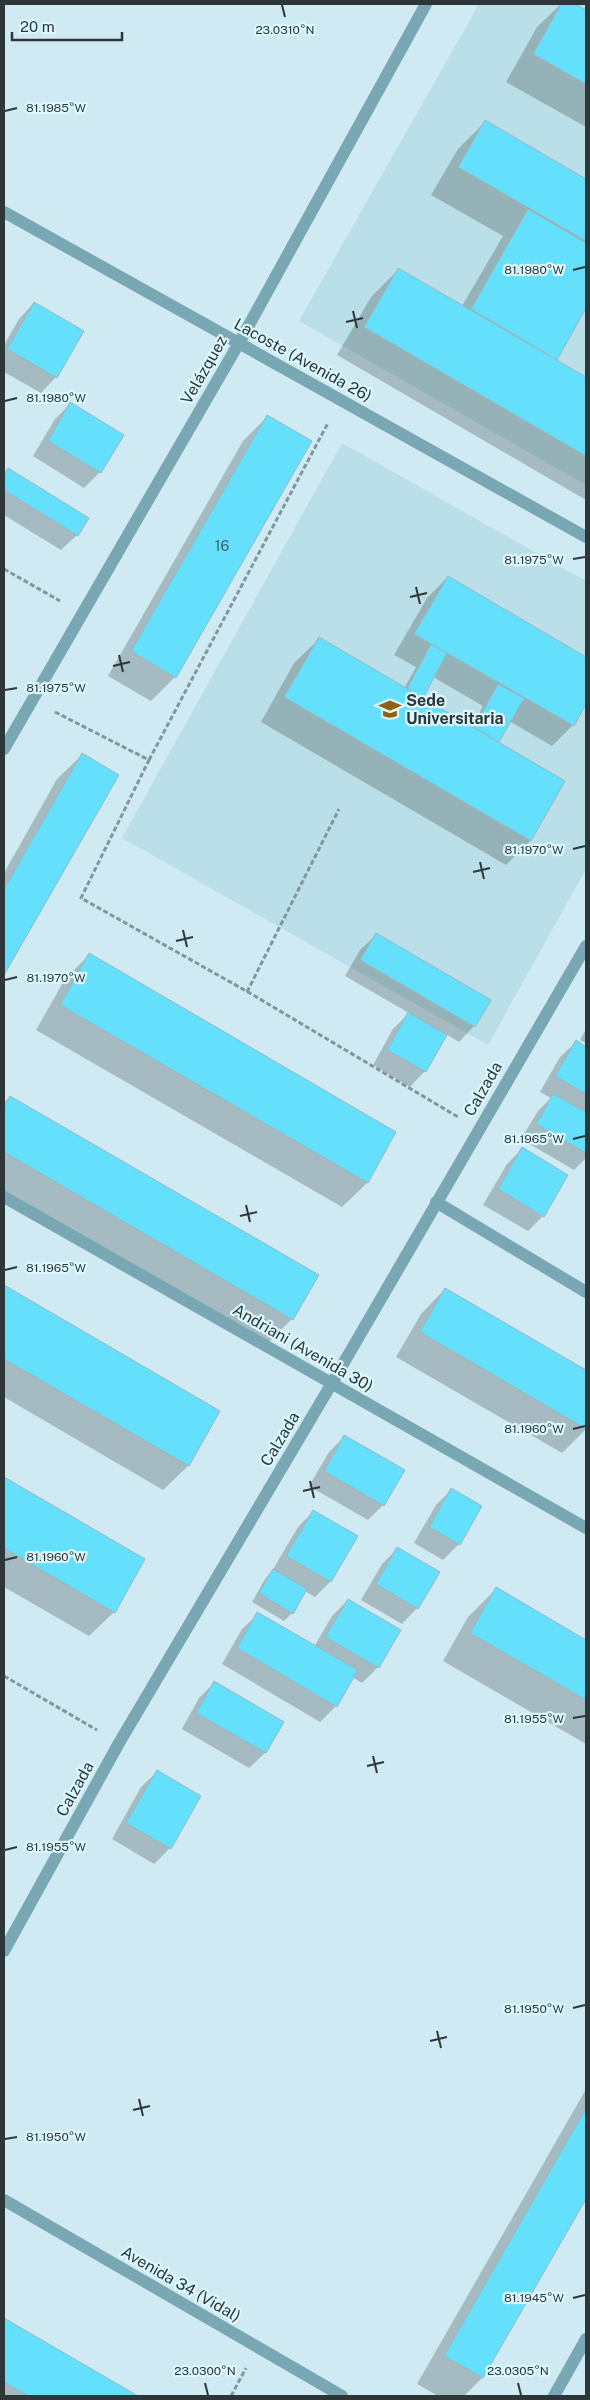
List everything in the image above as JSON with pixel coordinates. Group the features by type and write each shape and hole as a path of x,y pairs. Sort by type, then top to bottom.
{"street":[{"name":"Velázquez","path":"4,749 239,343 426,4"},
{"name":"Lacoste (Avenida 26)","path":"4,212 586,537"},
{"name":"Calzada","path":"4,1951 119,1743 332,1383 586,946"},
{"name":"Andriani (Avenida 30)","path":"4,1197 586,1528"},
{"path":"436,1202 586,1292"},
{"name":"Avenida 34 (Vidal)","path":"4,2200 342,2396"},
{"path":"554,2396 586,2339"}],"path":[{"path":"341,400 149,760 81,898 248,992 478,1129"},
{"path":"4,569 83,614"},
{"path":"32,700 149,760"},
{"path":"248,992 339,809"},
{"path":"4,1676 119,1743"}],"shaded area":[{"path":"479,4 586,4 586,485 299,321"},
{"name":"Sede Universitaria","path":"342,443 586,581 586,869 488,1045 122,838"}],"building":[{"path":"561,4 575,4 586,10 586,84 533,54"},
{"path":"485,120 586,179 586,241 458,167"},
{"path":"528,209 586,243 586,308 557,360 471,309"},
{"path":"398,268 586,377 586,456 364,327"},
{"path":"34,302 84,331 57,378 7,349"},
{"path":"70,402 124,435 101,473 48,441"},
{"path":"267,415 312,441 176,678 131,651"},
{"path":"8,468 89,518 78,536 4,490 4,474"},
{"path":"448,576 586,657 586,704 574,726 414,634"},
{"path":"319,637 565,781 531,841 284,697"},
{"path":"431,644 447,653 423,698 407,689"},
{"path":"498,684 524,698 499,742 474,727"},
{"path":"82,753 119,775 4,975 4,889"},
{"path":"376,933 491,1000 475,1027 360,960"},
{"path":"89,953 396,1132 368,1183 60,1005"},
{"path":"408,1012 447,1035 426,1072 387,1050"},
{"path":"576,1040 586,1047 586,1094 555,1076"},
{"path":"553,1094 586,1112 586,1153 536,1124"},
{"path":"10,1096 319,1275 293,1320 4,1152 4,1106"},
{"path":"522,1147 568,1175 544,1217 498,1189"},
{"path":"4,1285 220,1411 189,1466 4,1359"},
{"path":"445,1288 586,1370 586,1429 420,1332"},
{"path":"344,1435 405,1470 384,1506 324,1471"},
{"path":"4,1477 145,1559 115,1613 4,1548"},
{"path":"451,1488 482,1506 460,1545 429,1527"},
{"path":"313,1510 358,1536 331,1582 286,1556"},
{"path":"397,1547 440,1572 418,1609 376,1584"},
{"path":"273,1569 307,1589 293,1614 259,1593"},
{"path":"496,1587 586,1640 586,1700 470,1633"},
{"path":"348,1599 401,1630 379,1668 325,1637"},
{"path":"257,1612 358,1670 337,1707 237,1648"},
{"path":"214,1681 284,1722 266,1753 196,1713"},
{"path":"157,1770 201,1796 171,1849 126,1823"},
{"path":"586,2108 586,2199 483,2378 444,2356"},
{"path":"4,2318 138,2396 28,2396 4,2382"}],"place":[{"name":"Sede Universitaria","path":"390,709"}]}
